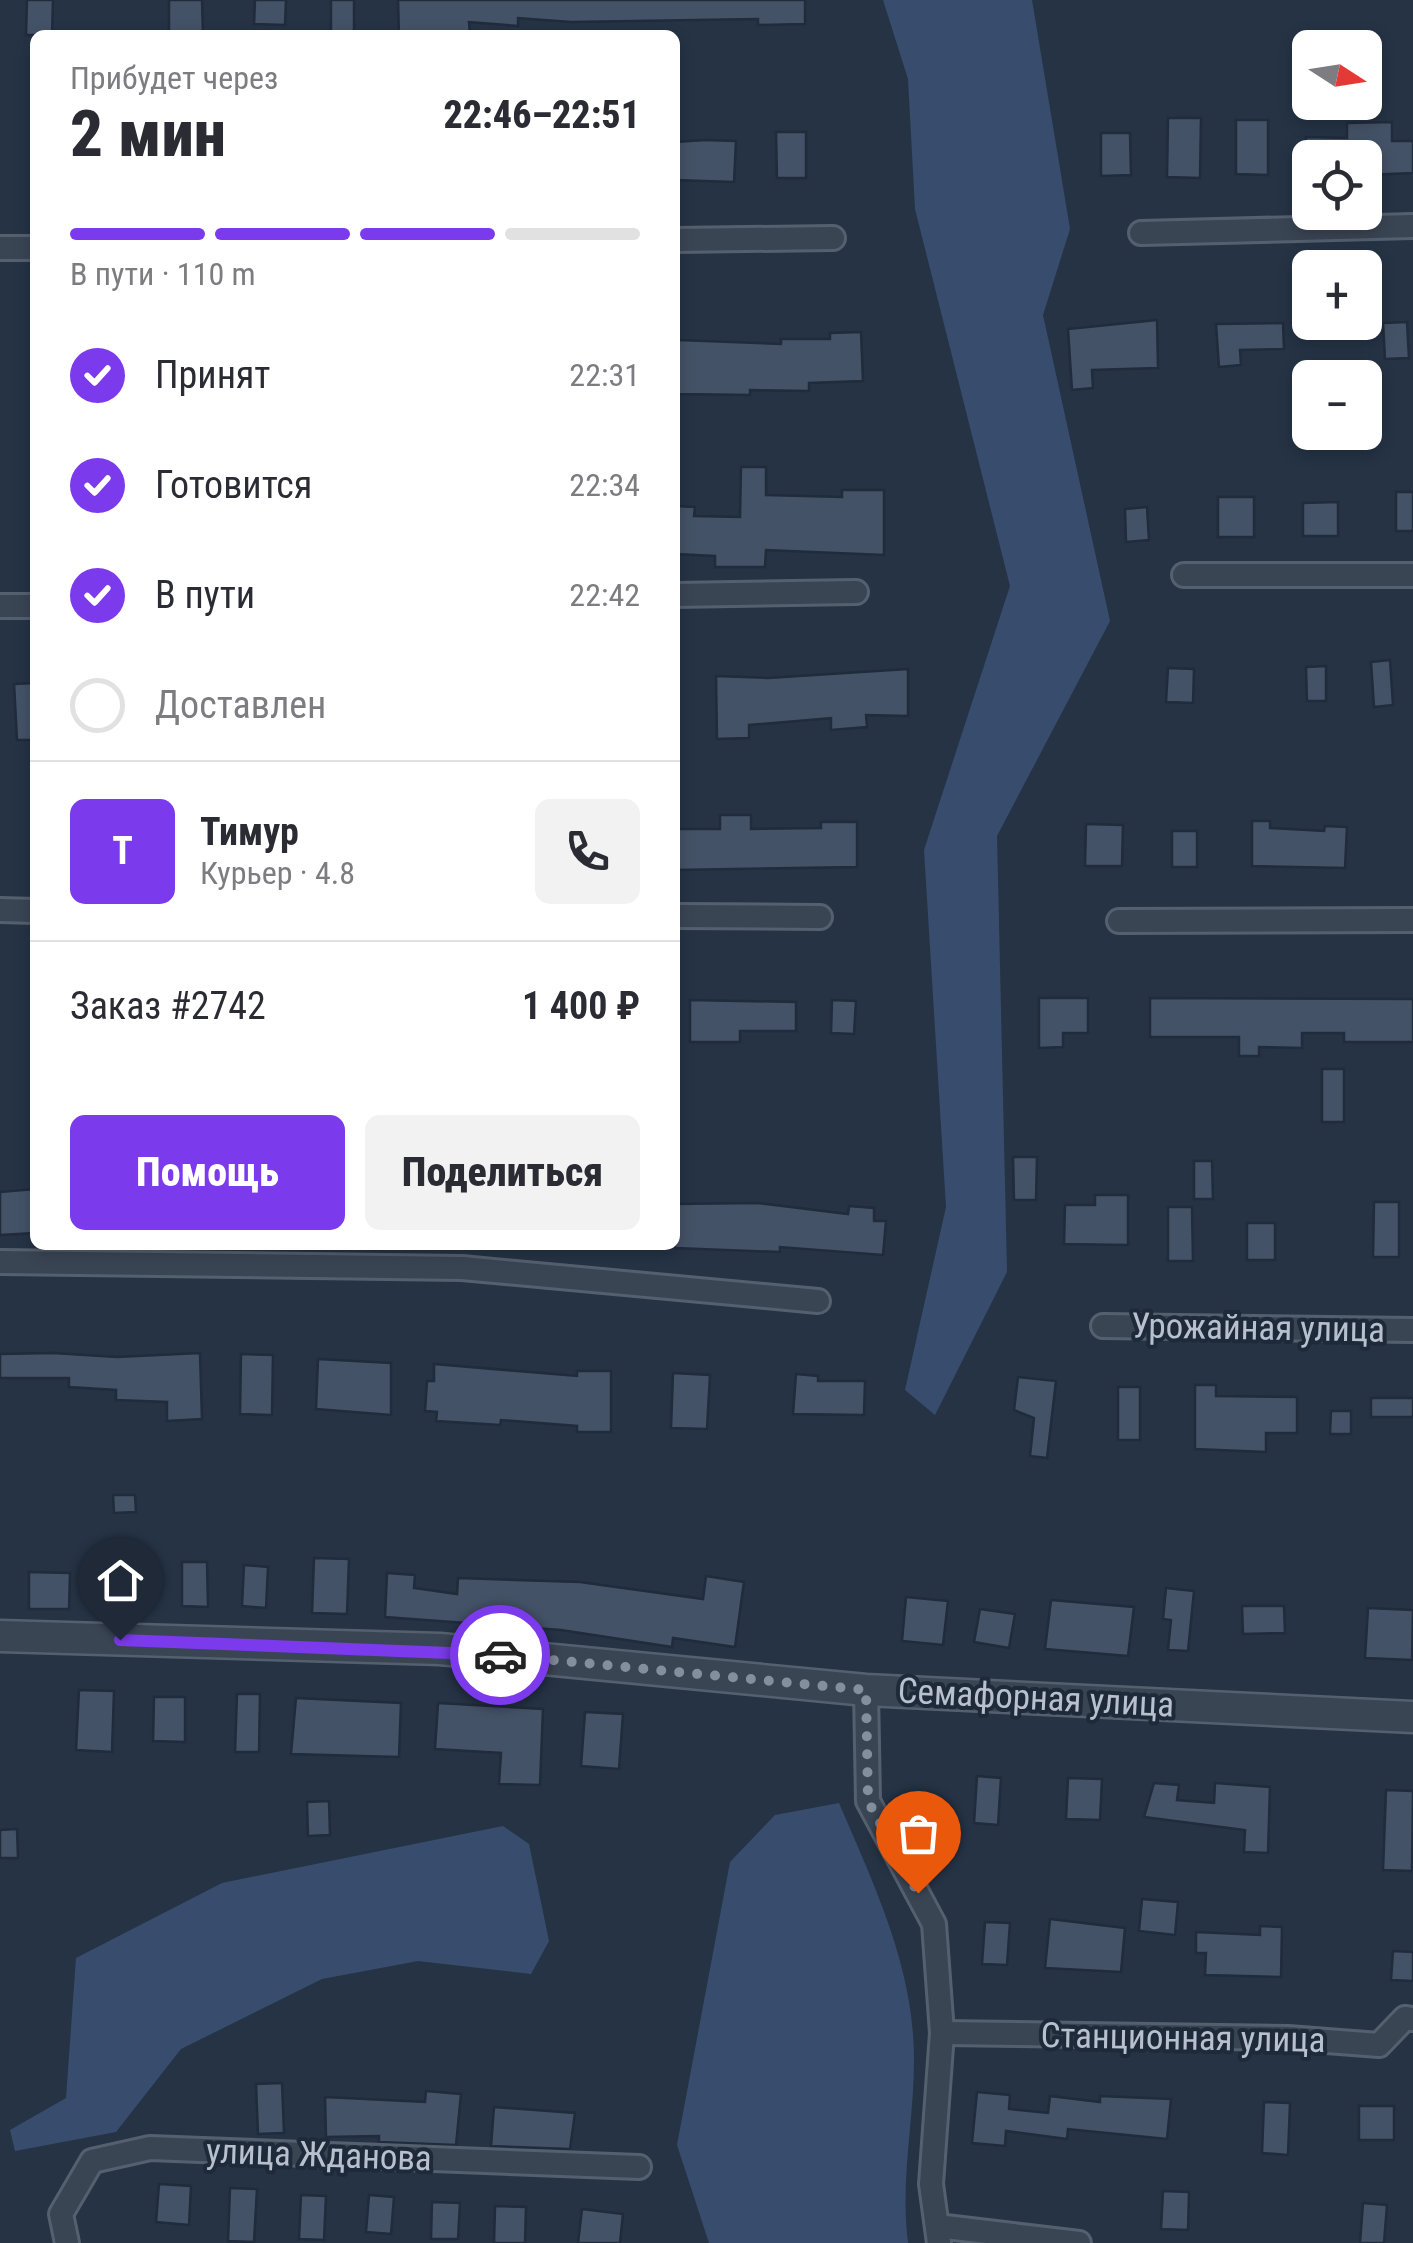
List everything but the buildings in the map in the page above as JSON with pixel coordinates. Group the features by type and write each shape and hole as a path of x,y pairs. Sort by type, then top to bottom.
{"street":[{"path":"1141,233 1413,226"},
{"path":"680,240 832,238"},
{"path":"0,248 30,248"},
{"path":"1184,575 1413,575"},
{"path":"680,595 856,592"},
{"path":"0,606 30,606"},
{"path":"0,910 30,912"},
{"path":"680,916 820,918"},
{"path":"1118,921 1413,920"},
{"path":"0,1262 462,1268 818,1301"},
{"name":"Урожайная улица","path":"1104,1326 1413,1330"},
{"name":"Семафорная улица","path":"0,1636 440,1649 866,1690 1413,1717"},
{"path":"866,1690 868,1801 934,1924 942,2033 930,2184 938,2234 1079,2243"},
{"name":"Станционная улица","path":"942,2033 1288,2038 1379,2045 1405,2018 1413,2019"},
{"name":"улица Жданова","path":"67,2243 61,2214 92,2161 150,2148 638,2167"}],"water":[{"path":"883,0 1032,0 1070,229 1043,315 1110,621 997,836 1007,1272 935,1415 905,1390 946,1207 924,850 1010,586 915,209 908,79"},
{"path":"839,1803 890,1927 907,1992 914,2059 906,2173 908,2243 709,2243 677,2145 730,1862 775,1815"},
{"path":"503,1826 529,1844 549,1941 531,1974 418,1961 322,1979 181,2049 116,2132 15,2151 10,2130 66,2098 76,1958 222,1883"}],"way so far":[{"path":"500,1655 866,1690 868,1801 918,1893"}],"route":[{"path":"120,1640 440,1649 500,1655"}]}
